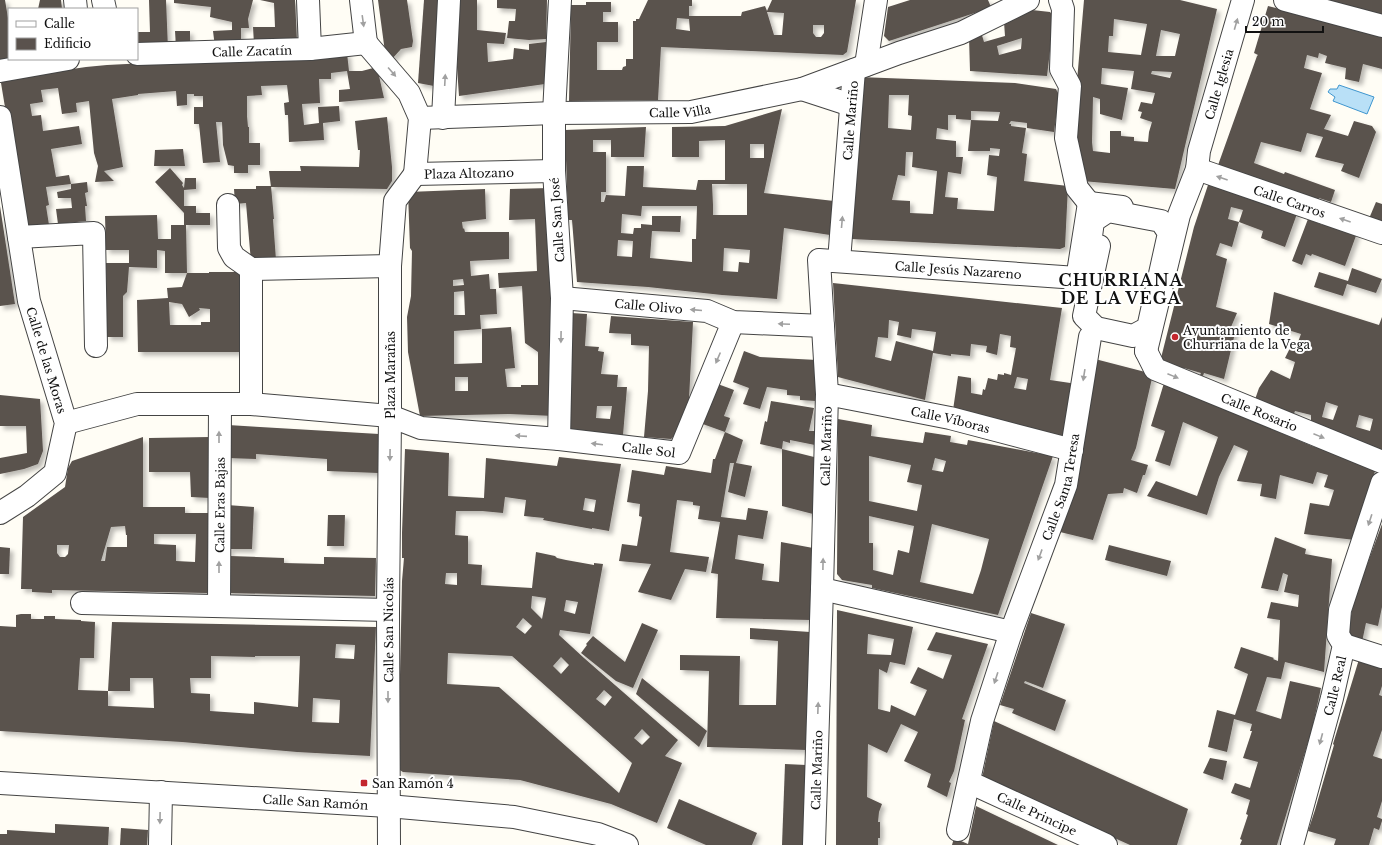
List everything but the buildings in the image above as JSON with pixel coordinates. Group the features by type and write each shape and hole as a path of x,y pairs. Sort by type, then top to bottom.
{"street":[{"path":"308,0 310,49"},
{"path":"361,0 366,43"},
{"path":"443,118 449,0"},
{"name":"Calle San José","path":"559,439 562,298 554,172 554,113 560,0"},
{"name":"Calle Mariño","path":"814,845 827,394 819,260 839,261 851,105 876,0"},
{"name":"Calle Villa","path":"554,113 691,112 802,89 899,53 961,33 1028,0"},
{"path":"1060,0 1063,9 1061,69 1070,86 1066,138 1077,188 1091,212 1090,244 1099,246 1084,316 1096,328 1133,336 1148,328 1169,233 1161,221 1108,211 1091,212"},
{"name":"Calle Iglesia","path":"1146,351 1179,215 1197,169 1199,151 1243,0"},
{"path":"1285,0 1382,26"},
{"name":"Calle Zacatín","path":"138,54 310,49 366,43"},
{"name":"Plaza Altozano","path":"366,43 409,93 420,118 415,174 554,172"},
{"path":"0,71 62,60"},
{"name":"Calle Villa","path":"802,89 851,105"},
{"path":"420,118 554,113"},
{"name":"Calle de las Moras","path":"0,116 5,179 19,237 29,302 66,423 137,404 220,404"},
{"name":"Calle Carros","path":"1197,169 1382,233"},
{"name":"Plaza Marañas","path":"220,404 251,404 390,416 390,266 395,201 415,174"},
{"path":"228,205 229,248 234,257 251,269 390,266"},
{"path":"1091,212 1179,215"},
{"path":"1091,212 1077,278 1071,318 1090,336 1146,351"},
{"path":"19,237 94,233 96,346"},
{"name":"Calle Jesús Nazareno","path":"839,261 1077,278"},
{"path":"251,269 251,404"},
{"name":"Calle Olivo","path":"562,298 707,311 733,322"},
{"path":"733,322 823,326"},
{"name":"Calle Sol","path":"390,416 421,428 559,439 679,453 733,322"},
{"name":"Calle Santa Teresa","path":"958,830 982,721 1011,632 1066,485 1090,336"},
{"name":"Calle Rosario","path":"1146,351 1155,369 1382,462"},
{"name":"Calle Víboras","path":"827,394 950,418 1072,450"},
{"name":"Calle Eras Bajas","path":"219,606 220,404"},
{"name":"Calle San Nicolás","path":"389,845 388,610 390,416"},
{"path":"0,514 27,496 54,472 66,423"},
{"name":"Calle Real","path":"1292,845 1332,698 1344,645 1338,635 1340,610 1382,483"},
{"path":"822,589 1011,632"},
{"path":"82,603 388,610"},
{"path":"1344,645 1382,657"},
{"name":"Calle Principe","path":"969,782 1106,845"},
{"name":"Calle San Ramón","path":"0,783 388,806 514,817 598,840 627,845"},
{"path":"160,845 161,792"}],"water":[{"path":"1339,85 1374,97 1367,114 1333,101 1335,97 1328,92 1330,89 1337,89"}],"place":[{"name":"Ayuntamiento de Churriana de la Vega","path":"1175,337"},
{"name":"San Ramón 4","path":"364,783"}],"district":[{"name":"CHURRIANA DE LA VEGA","path":"1121,289"}]}
